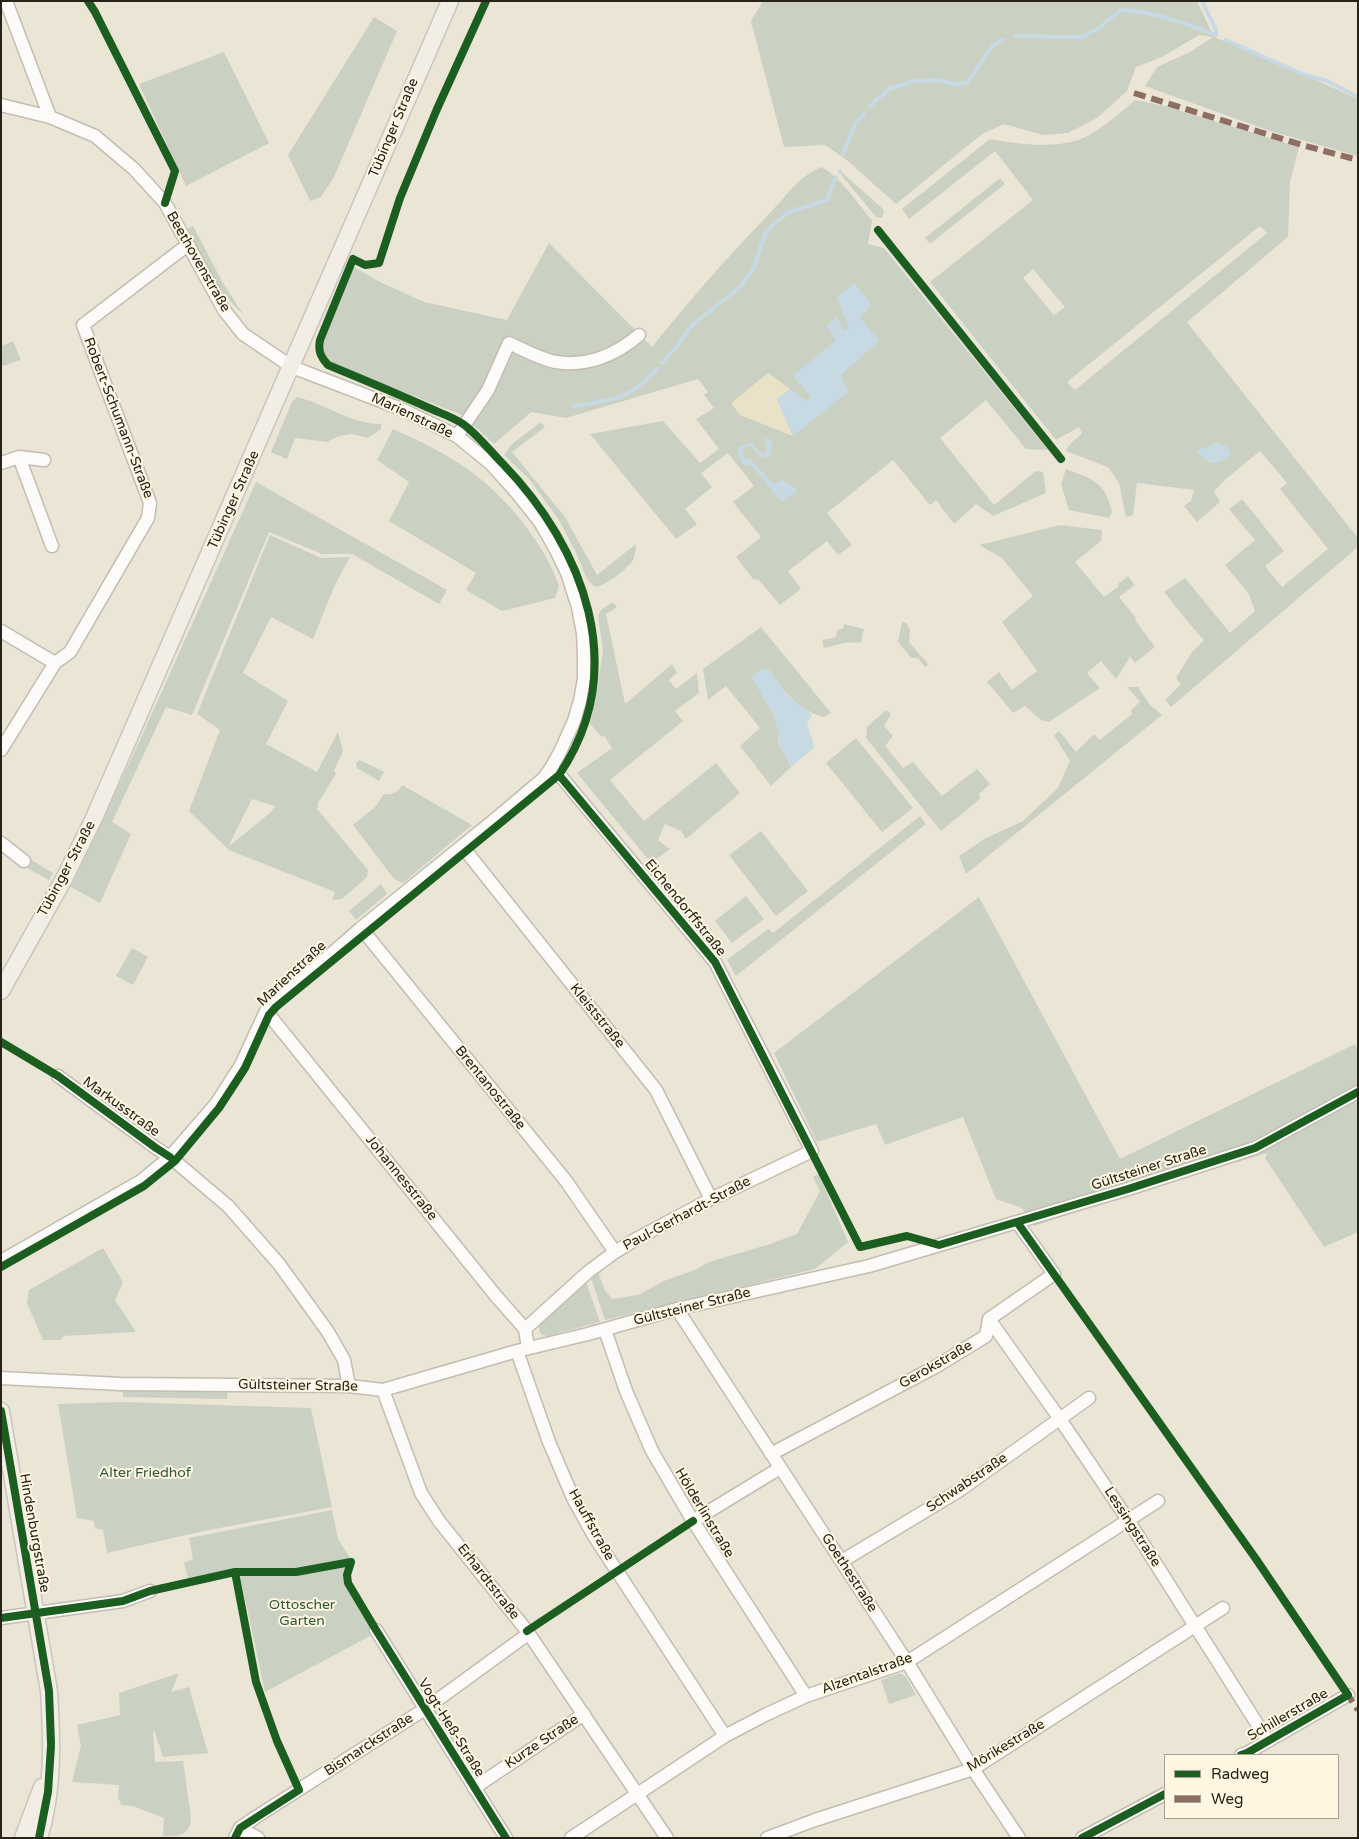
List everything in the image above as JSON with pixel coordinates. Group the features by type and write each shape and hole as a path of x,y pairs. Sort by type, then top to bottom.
{"main road":[{"name":"Tübinger Straße","path":"1,990 63,882 82,843 292,367 450,1"},
{"name":"Hindenburgstraße","path":"1,1411 49,1691 51,1730 48,1792 39,1838"},
{"name":"Hindenburgstraße","path":"23,1838 47,1772 50,1758"}],"street":[{"path":"6,1 50,117"},
{"name":"Beethovenstraße","path":"1,105 50,117 95,136 134,169 165,204 224,310 243,334 292,367"},
{"name":"Robert-Schumann-Straße","path":"1,750 55,663 70,652 148,518 150,503 83,325 181,250 189,246"},
{"path":"457,436 488,390 509,343 554,362 580,363 596,360 614,353 627,346 639,336"},
{"name":"Marienstraße","path":"1,1260 141,1181 170,1157 216,1104 241,1065 266,1011 361,928 535,787 552,768 574,721 584,679 583,633 578,607 567,573 540,522 518,494 490,464 457,436 399,408 292,367"},
{"path":"1,464 19,457 44,460"},
{"path":"19,457 52,546"},
{"path":"1,631 55,663"},
{"name":"Eichendorffstraße","path":"552,768 563,778 715,962 812,1151"},
{"path":"1,843 24,861"},
{"name":"Kleiststraße","path":"462,846 656,1090 712,1199"},
{"name":"Brentanostraße","path":"361,928 566,1181 615,1252"},
{"name":"Johannesstraße","path":"266,1011 490,1289 525,1329"},
{"name":"Markusstraße","path":"58,1076 170,1157 228,1206 279,1264 328,1332 344,1360 349,1386"},
{"name":"Gültsteiner Straße","path":"1,1378 121,1384 349,1386 383,1390 677,1309 869,1266 1128,1189 1255,1148 1358,1092"},
{"name":"Paul-Gerhardt-Straße","path":"525,1329 588,1272 615,1252 712,1199 812,1151"},
{"path":"989,1318 1054,1274 1018,1222"},
{"name":"Goethestraße","path":"677,1309 908,1662 1018,1838"},
{"name":"Lessingstraße","path":"989,1318 1128,1520 1268,1741"},
{"name":"Gerokstraße","path":"771,1454 936,1367 986,1336 989,1318"},
{"path":"523,1350 525,1329"},
{"name":"Hölderlinstraße","path":"605,1330 626,1392 652,1451 693,1522 806,1696"},
{"name":"Hauffstraße","path":"523,1350 549,1442 573,1498 594,1536 725,1736"},
{"name":"Erhardtstraße","path":"383,1390 421,1493 439,1521 528,1634 667,1838"},
{"name":"Schwabstraße","path":"842,1561 960,1490 1089,1398"},
{"path":"693,1522 780,1468"},
{"name":"Alzentalstraße","path":"571,1838 725,1736 764,1714 806,1696 908,1662 1158,1501"},
{"path":"1,1618 36,1615 123,1601 150,1590"},
{"name":"Mörikestraße","path":"767,1838 973,1768 1223,1608"},
{"name":"Vogt-Heß-Straße","path":"376,1630 506,1838"},
{"name":"Bismarckstraße","path":"238,1833 425,1709 528,1634"},
{"name":"Schillerstraße","path":"1243,1754 1348,1695"},
{"name":"Kurze Straße","path":"474,1788 584,1714"},
{"path":"1082,1838 1164,1795"},
{"path":"238,1833 258,1838"}],"green space":[{"path":"763,1 1197,1 1214,37 1267,58 1358,99 1358,156 1270,131 1145,86 1157,67 1190,52 1213,37 1199,35 1162,57 1136,67 1127,91 1097,118 1068,133 1043,135 1004,124 982,134 896,204 848,161 825,145 784,147 751,21"},
{"path":"374,17 397,31 334,177 321,197 310,201 288,155"},
{"path":"224,52 269,143 186,186 139,84"},
{"path":"1135,100 1165,106 1299,147 1290,182 1288,237 1187,322 1358,538 1358,547 1171,707 1165,700 1181,684 1176,678 1192,652 1204,640 1164,592 1185,578 1230,633 1255,611 1249,594 1225,565 1255,540 1229,509 1242,499 1284,551 1265,566 1282,587 1328,549 1280,489 1287,483 1260,451 1214,491 1220,502 1197,522 1184,506 1191,501 1194,490 1137,483 1133,515 1126,517 1119,483 1108,467 1066,451 1082,433 1079,427 1056,440 930,282 1033,200 995,151 909,219 902,209 990,139 1043,145 1075,141 1090,135","holes":["1260,226 1267,233 1075,390 1067,382","1033,269 1065,307 1054,315 1023,278","1218,443 1227,458 1218,462 1210,462 1197,451"]},
{"path":"822,167 843,185 872,221 868,244 884,248 1048,450 1026,449 986,400 940,438 994,505 1036,471 1043,472 1046,493 993,516 976,504 954,524 936,500 930,505 893,460 827,513 852,545 838,555 827,541 788,571 801,589 780,605 759,580 753,579 736,557 761,537 733,502 754,486 728,453 701,473 712,487 685,509 697,524 676,539 590,434 663,421 700,463 719,449 696,419 714,408 704,395 708,392 698,379 566,418 531,412 494,444 462,415 331,363 323,355 322,345 354,267 380,282 424,302 507,320 549,243 652,347 710,278 794,186 814,170"},
{"path":"838,169 882,208 884,212 882,218 876,217"},
{"path":"1000,178 1005,184 930,244 925,238"},
{"path":"193,226 223,283 243,314 218,285 205,263 187,229"},
{"path":"13,341 21,360 3,366 1,363 2,346"},
{"path":"297,397 359,421 381,424 381,429 368,438 352,434 339,436 327,442 295,438 287,459 271,452 292,402"},
{"path":"541,422 545,427 512,452 565,517 597,575 636,544 636,550 631,563 616,576 599,586 595,587 587,579 559,520 530,480 504,455 512,444"},
{"path":"393,429 438,451 466,468 480,478 504,501 536,541 553,570 559,586 555,598 502,611 466,590 476,573 389,521 409,482 377,460"},
{"path":"1066,469 1090,479 1101,487 1106,494 1112,512 1109,518 1069,510 1061,484"},
{"path":"256,482 447,590 439,604 352,554 322,554 269,532 192,715 166,707 112,822 131,834 100,903 71,887 140,740"},
{"path":"1060,525 1102,530 1101,541 1075,562 1104,597 1119,586 1118,584 1128,576 1135,585 1119,597 1136,618 1135,620 1155,647 1135,663 1130,657 1116,679 1101,661 1087,673 1100,688 1049,722 1041,720 1025,706 1013,713 987,682 999,672 1012,690 1037,671 1002,622 1033,596 1002,558 979,545"},
{"path":"270,535 321,558 350,557 334,587 313,639 271,617 243,673 288,701 266,744 317,772 338,732 343,751 334,771 336,774 318,803 317,809 368,870 367,877 342,899 332,900 335,892 229,850 189,811 220,730 197,714","holes":["252,799 275,806 271,812 228,847"]},
{"path":"613,602 617,607 606,614 625,704 672,664 677,673 669,680 676,689 697,673 699,693 675,711 683,721 610,780 644,821 716,763 740,793 686,839 681,831 665,824 658,840 670,849 651,863 577,773 612,748 604,736 602,737 590,724 603,650 598,616 601,610"},
{"path":"902,622 906,623 910,630 909,642 929,665 925,667 918,658 911,658 898,642"},
{"path":"844,624 864,629 861,642 846,642 824,648 822,640 836,637 837,630 843,629"},
{"path":"761,627 831,713 824,717 799,705 769,670 752,677 774,715 779,732 778,742 791,767 771,786 740,746 760,728 726,686 708,700 703,669"},
{"path":"1127,687 1138,687 1150,705 1162,715 966,874 959,856 986,838 1023,821 1058,788 1070,761 1054,735 1059,731 1076,752 1094,734 1100,740 1132,714 1131,710 1140,702"},
{"path":"886,710 891,714 884,726 893,736 885,746 903,768 913,762 942,796 977,769 990,784 979,794 980,799 941,831 866,738 867,727"},
{"path":"856,738 913,808 882,832 826,763"},
{"path":"360,760 384,772 379,781 357,768 356,763"},
{"path":"402,785 472,825 403,883 394,879 353,825 375,807 384,794 394,793"},
{"path":"920,816 926,824 736,976 727,960 768,929 773,933"},
{"path":"761,831 808,891 776,916 729,855"},
{"path":"28,858 53,873 49,880 23,866"},
{"path":"381,884 387,894 356,920 349,911"},
{"path":"746,896 764,919 732,943 715,921"},
{"path":"979,897 1120,1159 1355,1044 1358,1050 1358,1232 1324,1247 1265,1158 1267,1153 1134,1192 1034,1226 1022,1208 996,1199 963,1117 885,1145 876,1124 817,1142 774,1053"},
{"path":"132,948 148,957 133,985 116,976"},
{"path":"819,1174 848,1242 815,1269 605,1320 591,1278 598,1272 605,1291 613,1299 638,1295 664,1281 697,1269 709,1262 797,1234 820,1191 813,1177"},
{"path":"103,1248 123,1282 115,1300 136,1332 64,1336 61,1340 43,1340 27,1303 29,1290"},
{"path":"586,1282 600,1322 547,1336 542,1335 539,1331 539,1325"},
{"path":"123,1387 228,1389 227,1399 123,1397"},
{"name":"Alter Friedhof","path":"121,1402 311,1408 332,1507 204,1531 107,1553 103,1530 95,1528 94,1521 77,1518 58,1404"},
{"name":"Ottoscher Garten","path":"332,1510 338,1539 350,1558 344,1581 374,1634 265,1692 240,1575 230,1575 190,1585 184,1563 193,1559 189,1538"},
{"path":"179,1673 171,1692 189,1687 208,1753 163,1757 154,1730 155,1762 183,1761 191,1813 190,1826 187,1831 174,1836 163,1836 164,1818 133,1806 121,1805 118,1797 119,1785 72,1782 81,1746 77,1725 120,1715 119,1693"},
{"path":"900,1673 906,1677 916,1695 889,1704 881,1680"}],"sand":[{"path":"768,373 790,389 777,399 793,436 740,415 731,403"}],"shaded area":[{"path":"854,283 872,305 860,317 879,341 841,375 848,392 793,436 777,399 790,389 807,401 811,397 793,376 836,340 826,326 837,317 844,331 849,328 837,297"},
{"path":"765,438 772,440 770,457 761,456 750,445 742,449 744,458 750,459 774,484 782,480 798,490 782,502 752,466 743,464 738,454 738,447 751,443 759,452 767,453"},
{"path":"1219,443 1230,450 1231,455 1221,462 1209,461 1196,451"},
{"path":"761,669 769,670 789,697 812,715 807,724 815,747 791,767 778,742 779,732 774,715 752,677"}],"waterway":[{"path":"1015,36 1082,37 1099,28 1121,10 1157,15 1216,35 1216,30 1202,1"},
{"path":"869,107 889,89 915,81 939,80 953,84 967,83 992,46 1003,40"},
{"path":"1226,40 1300,73 1327,81 1358,97"},
{"path":"843,154 855,124 864,114"},
{"path":"662,363 679,344 692,325 740,287 753,270 765,234 774,224 789,212 827,200 836,177"},
{"path":"573,406 619,397 637,387 657,369"}],"marked path":[{"path":"1134,93 1302,145 1358,160"},
{"path":"1346,1692 1358,1710"}],"cycle path":[{"path":"88,1 175,171 165,203"},
{"path":"1,1267 144,1186 175,1161 219,1108 245,1068 269,1015 276,1007 559,775 581,735 592,694 594,652 588,611 575,571 556,533 532,497 484,443 463,424 328,365 321,356 319,347 320,340 353,259 365,265 379,263 400,198 437,109 486,1"},
{"path":"878,230 1061,459"},
{"path":"559,775 715,962 860,1247 907,1236 939,1245 1128,1189 1255,1148 1358,1092"},
{"path":"1,1042 58,1076 170,1157"},
{"path":"1017,1222 1256,1559 1348,1695 1244,1754"},
{"path":"1,1411 49,1691 51,1743"},
{"path":"527,1631 693,1521"},
{"path":"1,1618 123,1601 150,1591 235,1572 296,1572 351,1562 347,1575 348,1583 506,1838"},
{"path":"235,1572 256,1682 277,1741 299,1790 240,1828 235,1838"},
{"path":"39,1838 48,1792 51,1746"},
{"path":"1082,1838 1164,1795"}]}
